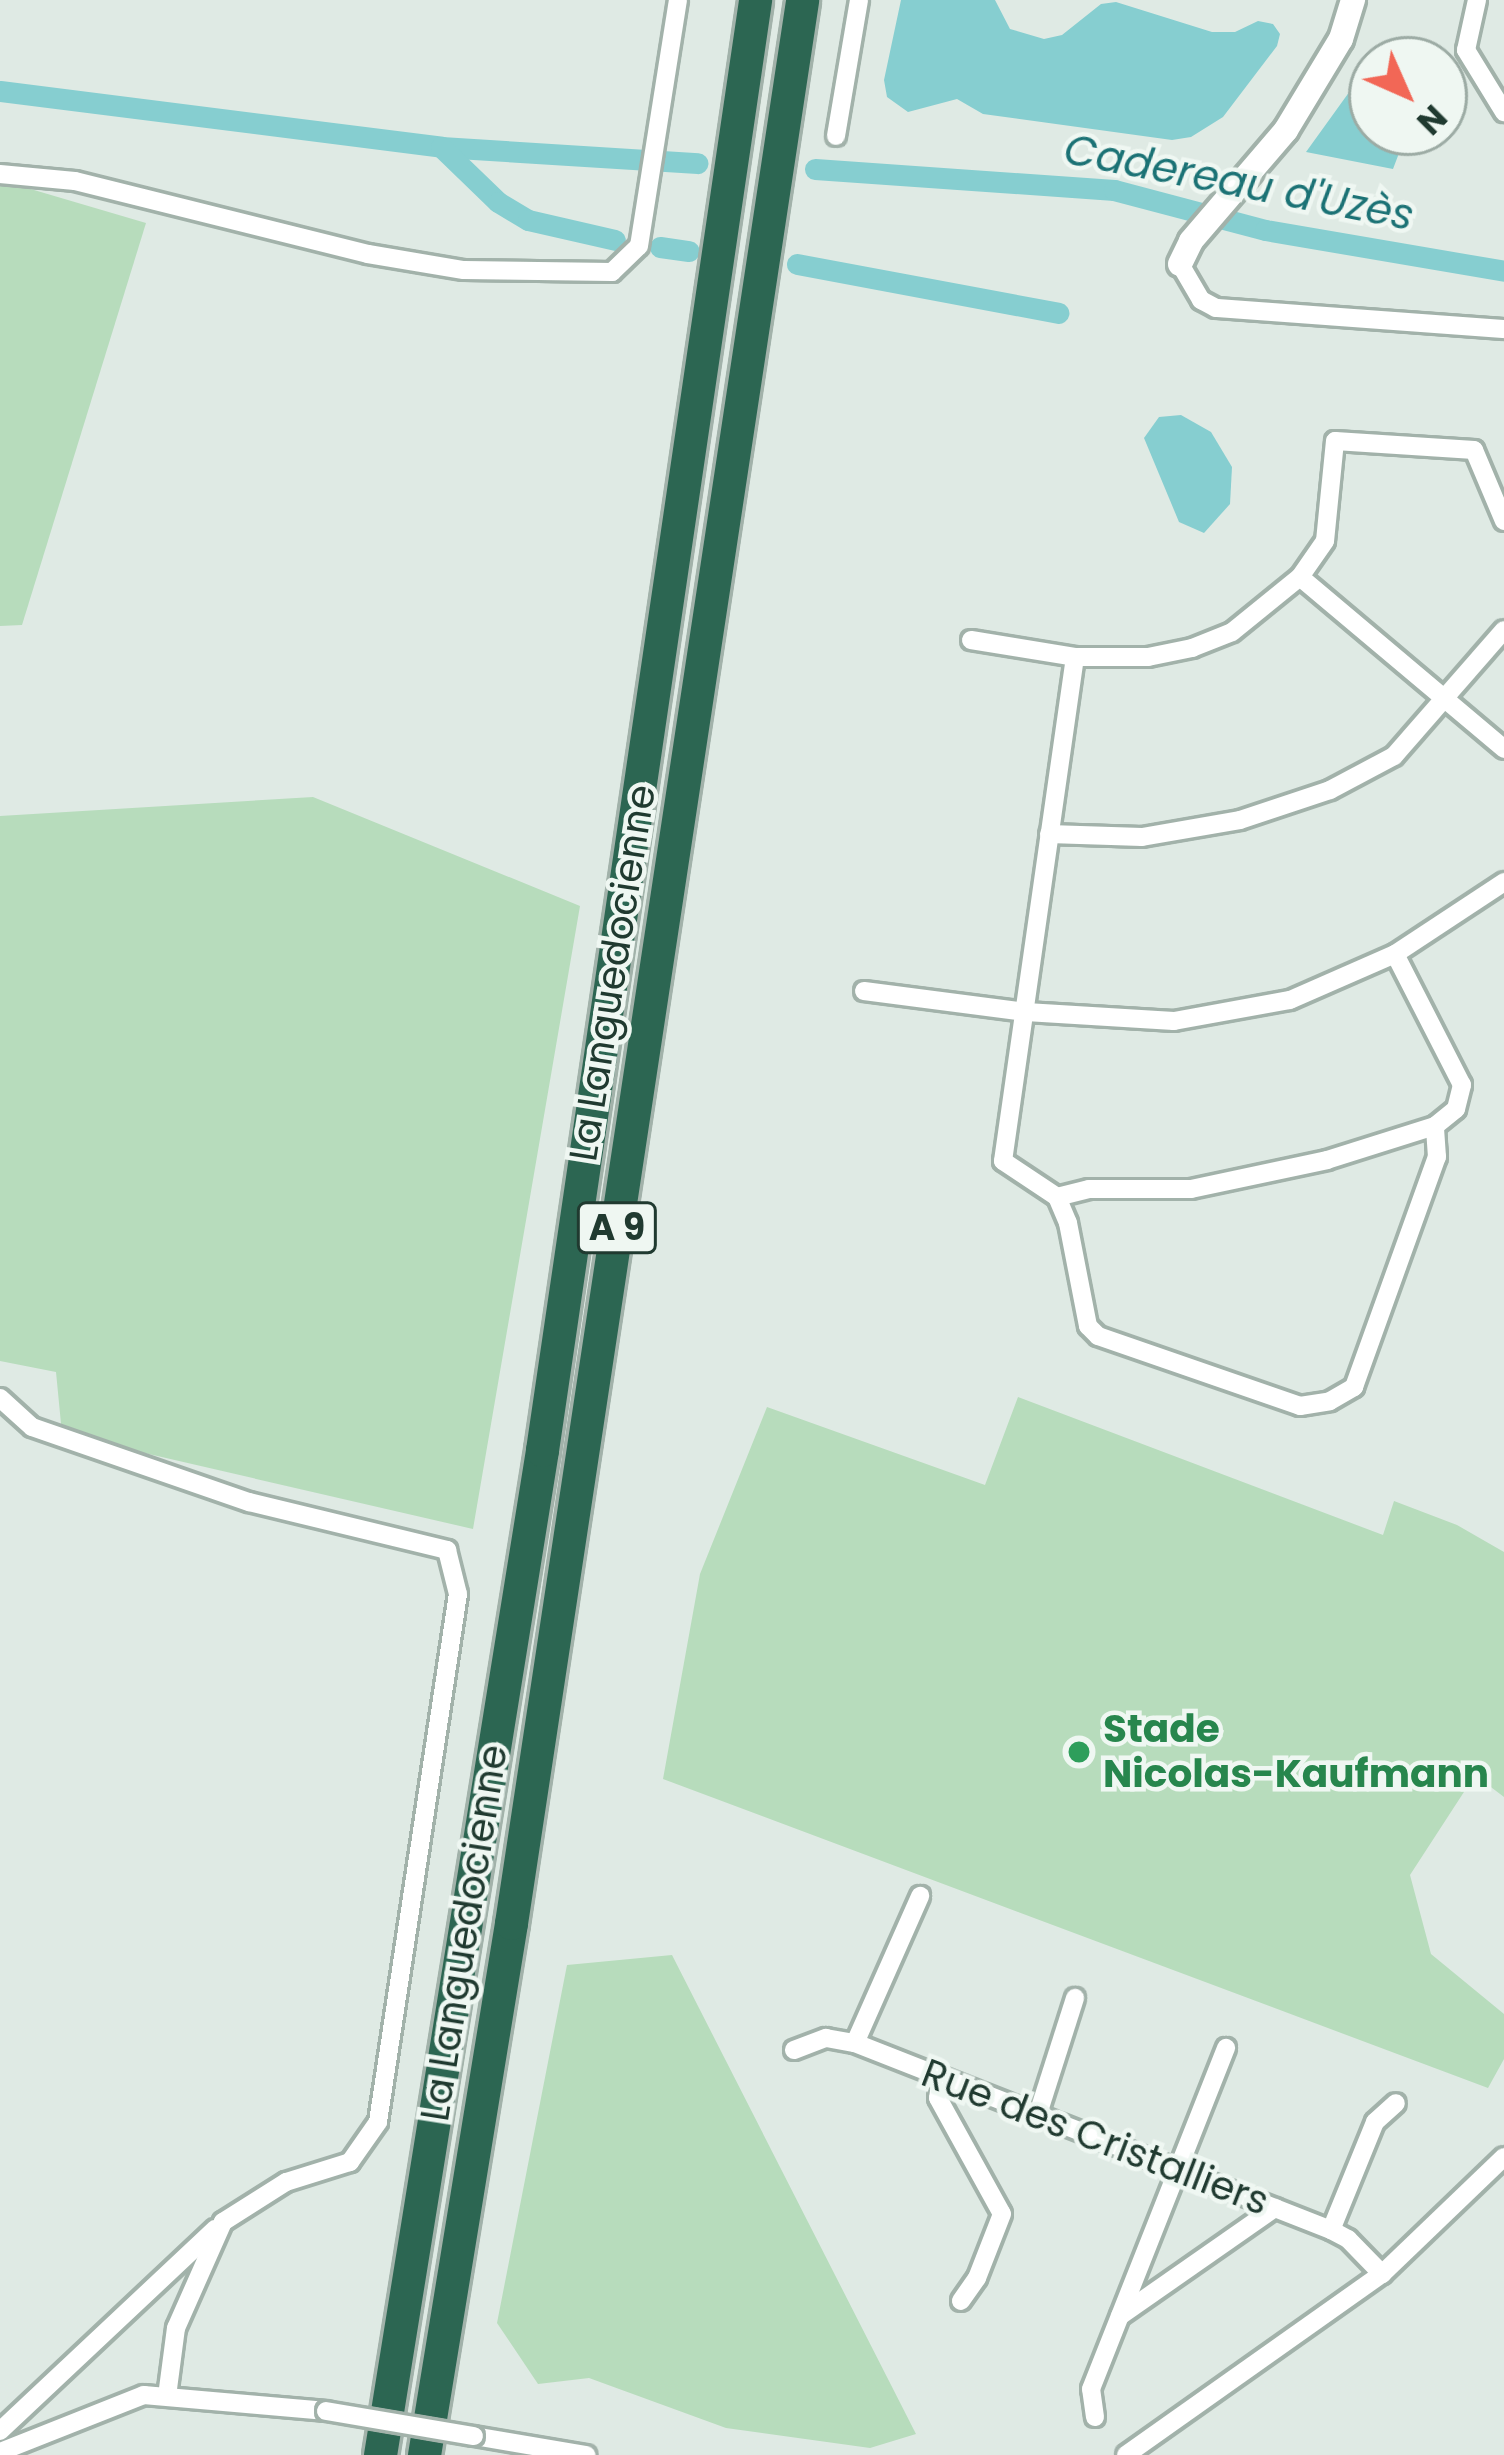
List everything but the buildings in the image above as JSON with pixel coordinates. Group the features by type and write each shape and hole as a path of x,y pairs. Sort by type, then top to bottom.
{"highway":[{"name":"La Languedocienne","path":"380,2455 536,1495 755,0"},
{"name":"La Languedocienne","path":"424,2455 512,1923 802,0"}],"street":[{"path":"0,174 75,181 368,254 464,270 612,272 639,245 678,0"},
{"path":"836,136 859,0"},
{"path":"1353,0 1341,40 1286,130 1190,241 1180,264 1201,300 1216,308 1504,329"},
{"path":"1477,0 1466,50 1504,112"},
{"path":"971,640 1075,657 1148,657 1192,648 1232,632 1300,577 1325,541 1335,442 1474,450 1504,521"},
{"path":"1300,577 1504,749"},
{"path":"1049,834 1142,837 1240,820 1330,790 1394,756 1504,630"},
{"path":"1075,657 1003,1161 1057,1197 1068,1223 1088,1326 1098,1336 1300,1406 1330,1401 1354,1388 1437,1157 1436,1126"},
{"path":"864,991 1026,1012 1174,1022 1290,1000 1394,954 1504,882"},
{"path":"1057,1197 1089,1189 1191,1189 1328,1160 1436,1126 1456,1109 1462,1085 1394,954"},
{"path":"0,1398 32,1427 249,1502 447,1550 458,1594 379,2122 350,2162 286,2182 223,2222 0,2431"},
{"path":"855,2043 920,1896"},
{"path":"1038,2114 1075,1998"},
{"name":"Rue des Cristalliers","path":"794,2050 826,2038 855,2043 1330,2230 1348,2239 1382,2274"},
{"path":"1095,2417 1091,2389 1226,2048"},
{"path":"941,2077 938,2098 1002,2214 977,2278 961,2301"},
{"path":"1330,2230 1375,2122 1396,2103"},
{"path":"1126,2455 1382,2274 1504,2157"},
{"path":"1120,2315 1274,2208"},
{"path":"167,2396 176,2329 223,2222"},
{"path":"0,2452 144,2395 326,2411 586,2455"}],"green space":[{"path":"0,180 146,223 22,625 0,626"},
{"path":"313,797 580,906 473,1529 62,1434 56,1372 0,1361 0,816"},
{"name":"Stade Nicolas-Kaufmann","path":"1018,1397 1383,1535 1394,1501 1457,1525 1504,1552 1504,1797 1475,1775 1410,1875 1431,1954 1504,2014 1504,2059 1488,2088 663,1779 700,1574 767,1407 985,1485"},
{"path":"672,1955 916,2434 870,2448 726,2428 589,2378 538,2384 497,2323 567,1965"}],"water":[{"path":"901,0 995,0 1010,29 1044,39 1062,35 1101,4 1116,2 1212,32 1235,32 1258,21 1273,24 1280,34 1277,46 1223,117 1191,137 1172,140 983,114 957,99 908,112 887,97 884,80"},
{"path":"1348,94 1348,156 1398,156 1393,169 1306,152"},
{"path":"1181,415 1211,432 1232,467 1230,504 1204,533 1179,522 1144,438 1159,417"}],"waterway":[{"path":"0,91 441,147 698,163"},
{"path":"441,147 498,202 528,220 615,240"},
{"name":"Cadereau d'Uzès","path":"815,169 1114,190 1265,230 1504,271"},
{"path":"660,247 689,251"},
{"path":"797,264 1058,313"}],"place":[{"name":"Stade Nicolas-Kaufmann","path":"1079,1752"}]}
